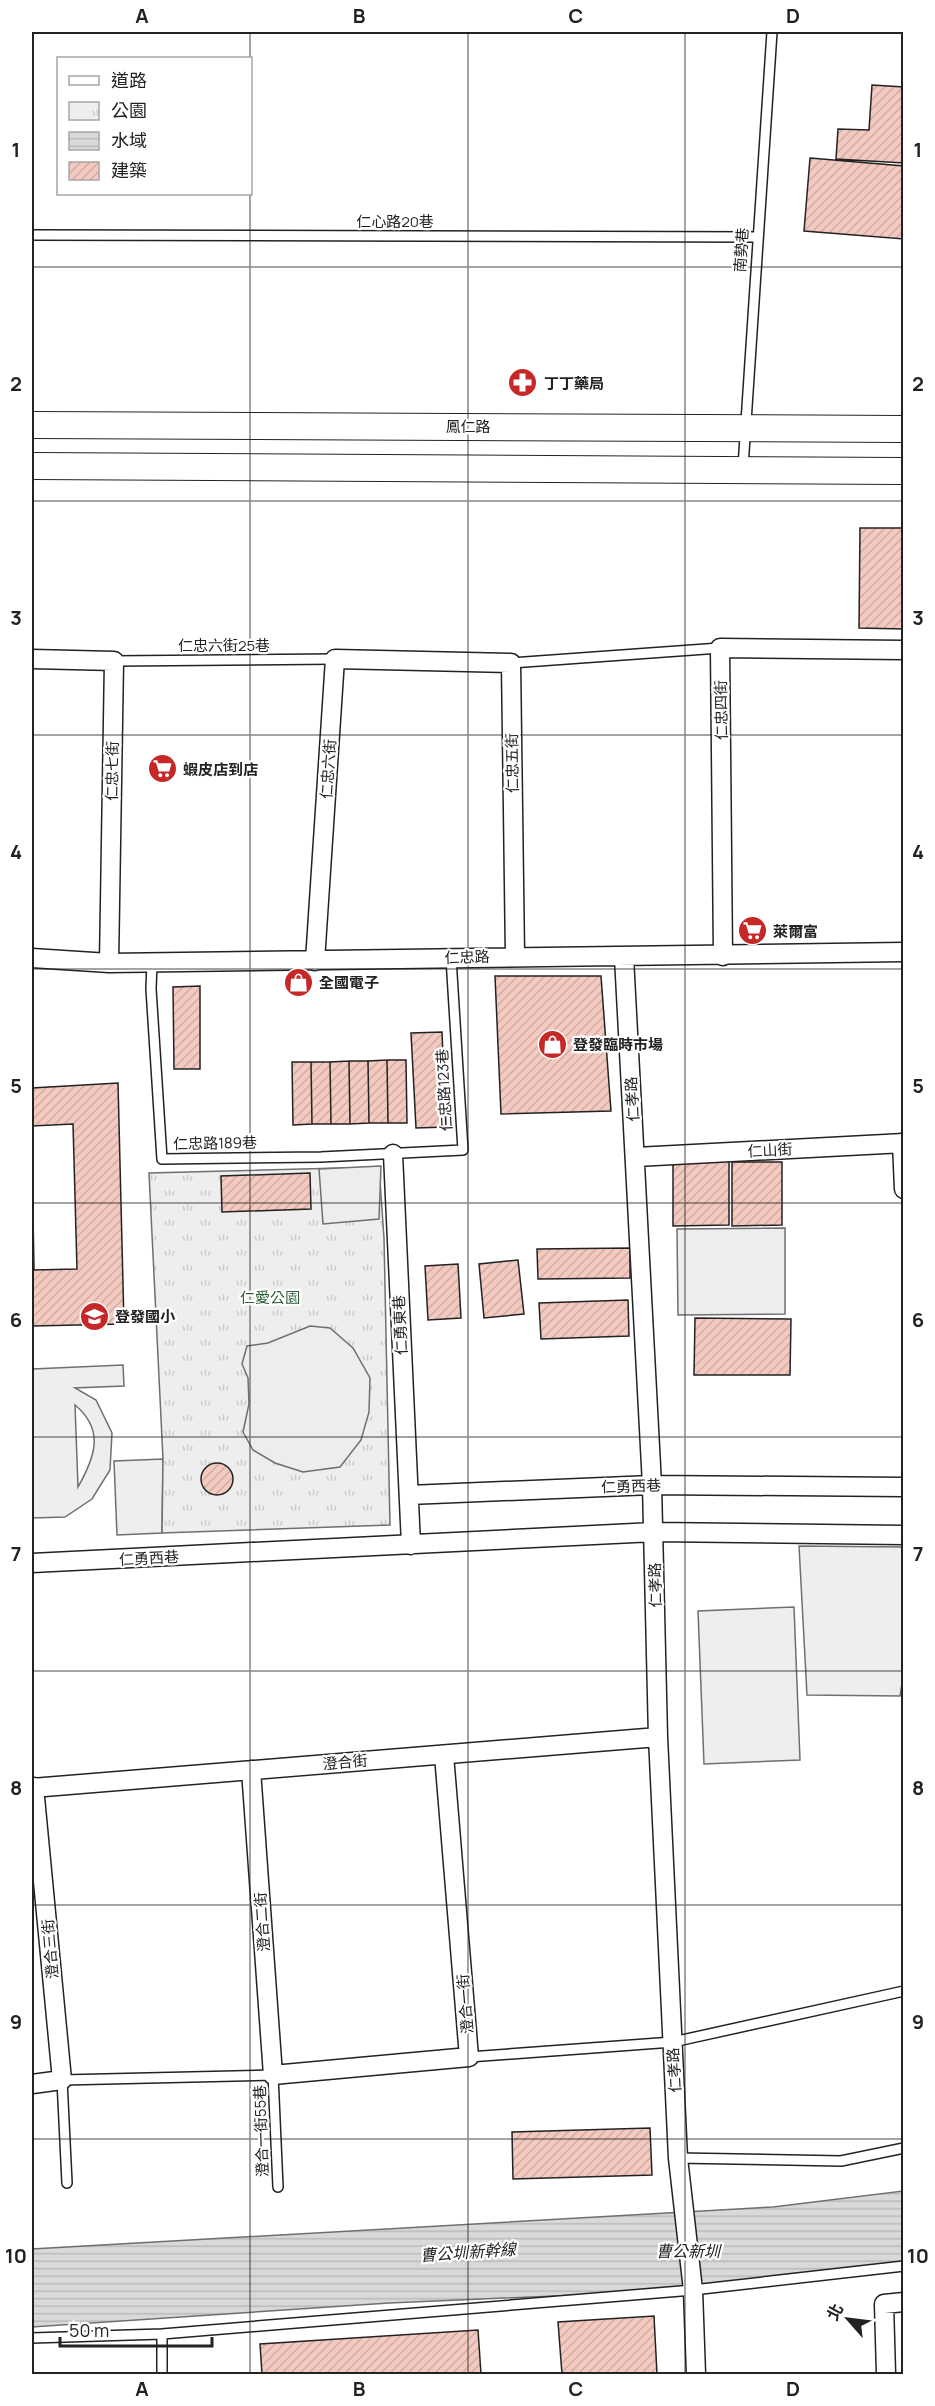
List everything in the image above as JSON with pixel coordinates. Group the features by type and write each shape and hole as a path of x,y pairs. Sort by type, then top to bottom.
{"main road":[{"name":"鳳仁路","path":"32,425 903,429"},
{"path":"32,466 903,471"}],"street":[{"path":"720,648 903,650"},
{"name":"仁忠四街","path":"720,648 723,956"},
{"path":"32,659 114,661"},
{"path":"335,659 511,663"},
{"name":"仁忠六街","path":"315,962 335,659"},
{"name":"仁忠七街","path":"109,963 114,661"},
{"name":"仁忠五街","path":"511,663 515,956"},
{"name":"仁忠路","path":"32,958 109,963 315,962 515,956 723,956 903,952"},
{"name":"仁孝路","path":"624,957 652,1485 658,1737 678,2158 693,2290"},
{"path":"903,1143 903,1189"},
{"name":"仁山街","path":"636,1157 903,1143"},
{"name":"仁勇東巷","path":"393,1154 409,1495"},
{"name":"仁勇西巷","path":"409,1495 652,1485 903,1487"},
{"path":"409,1495 411,1545"},
{"name":"仁勇西巷","path":"32,1563 654,1532 903,1535"},
{"name":"澄合街","path":"33,1787 658,1737"},
{"name":"澄合一街","path":"444,1755 470,2057"},
{"name":"澄合二街","path":"251,1770 273,2075"},
{"name":"澄合三街","path":"33,1787 62,2080"},
{"path":"273,2075 470,2057"},
{"path":"32,2084 62,2080"},
{"path":"693,2290 696,2374"},
{"path":"886,2374 884,2304 903,2302"}],"lane":[{"name":"南勢巷","path":"742,470 743,427 772,32"},
{"name":"仁心路20巷","path":"32,235 758,237"},
{"path":"511,663 720,648"},
{"name":"仁忠六街25巷","path":"114,661 335,659"},
{"name":"仁忠路123巷","path":"393,1154 463,1150 452,958"},
{"name":"仁忠路189巷","path":"152,962 151,989 162,1159 393,1154"},
{"path":"470,2057 673,2042 903,1991"},
{"path":"67,2183 62,2080 273,2075"},
{"name":"澄合一街55巷","path":"273,2075 278,2187"},
{"path":"678,2158 841,2161 903,2148"},
{"path":"32,2338 162,2334 693,2290 903,2266"},
{"path":"162,2334 162,2374"}],"green space":[{"name":"仁愛公園","path":"379,1167 384,1238 390,1525 162,1533 163,1459 149,1173"},
{"path":"123,1365 124,1386 75,1388 96,1400 112,1433 110,1470 92,1499 65,1517 32,1518 32,1369","holes":["75,1405 91,1424 94,1444 89,1465 78,1487"]},
{"path":"163,1459 162,1533 117,1535 114,1461"},
{"path":"799,1546 903,1547 904,1671 900,1696 807,1695"},
{"path":"794,1607 800,1760 704,1764 698,1611"}],"shaded area":[{"path":"381,1166 379,1219 323,1224 319,1169"},
{"path":"785,1228 785,1314 678,1315 677,1229"},
{"path":"310,1326 330,1328 353,1348 370,1378 369,1412 361,1440 340,1467 303,1472 275,1463 253,1450 243,1432 249,1404 248,1378 242,1364 247,1346 268,1343"}],"water":[{"name":"曹公新圳","path":"903,2191 903,2262 693,2290 389,2303 32,2327 32,2249 773,2207"}],"building":[{"path":"872,85 904,87 904,163 836,159 838,129 869,130"},
{"path":"810,158 904,166 904,239 804,231"},
{"path":"860,528 904,528 904,629 859,628"},
{"name":"登發臨時市場","path":"495,976 601,976 611,1111 501,1114"},
{"path":"200,986 200,1069 174,1069 173,987"},
{"path":"442,1032 446,1127 416,1128 411,1033"},
{"path":"387,1060 388,1123 369,1123 368,1061"},
{"path":"387,1060 406,1060 407,1123 388,1123"},
{"path":"349,1061 368,1061 369,1123 350,1124"},
{"path":"349,1061 350,1124 331,1124 330,1062"},
{"path":"292,1062 311,1062 312,1124 293,1125"},
{"path":"311,1062 330,1062 331,1124 312,1124"},
{"path":"118,1083 124,1324 32,1326 32,1156 34,1270 77,1269 73,1124 32,1126 32,1088"},
{"path":"673,1161 729,1161 729,1225 673,1226"},
{"path":"732,1162 782,1162 782,1225 732,1226"},
{"path":"310,1173 311,1209 222,1212 221,1176"},
{"path":"630,1248 630,1278 538,1279 537,1249"},
{"path":"518,1260 524,1314 484,1318 479,1264"},
{"path":"458,1264 461,1318 428,1320 425,1266"},
{"path":"628,1300 629,1336 541,1339 539,1303"},
{"path":"695,1318 791,1319 790,1375 694,1375"},
{"path":"217,1463 228,1468 233,1479 228,1490 217,1495 206,1490 201,1479 206,1468"},
{"path":"650,2128 652,2175 513,2179 512,2132"},
{"path":"654,2316 657,2374 562,2374 558,2322"},
{"path":"478,2330 481,2374 262,2374 260,2344"}],"place":[{"name":"丁丁藥局","path":"523,383"},
{"name":"蝦皮店到店","path":"162,769"},
{"name":"萊爾富","path":"752,931"},
{"name":"全國電子","path":"298,982"},
{"name":"登發臨時市場","path":"552,1044"},
{"name":"登發國小","path":"94,1316"}],"water label":[{"name":"曹公圳新幹線","path":"468,2252"}]}
